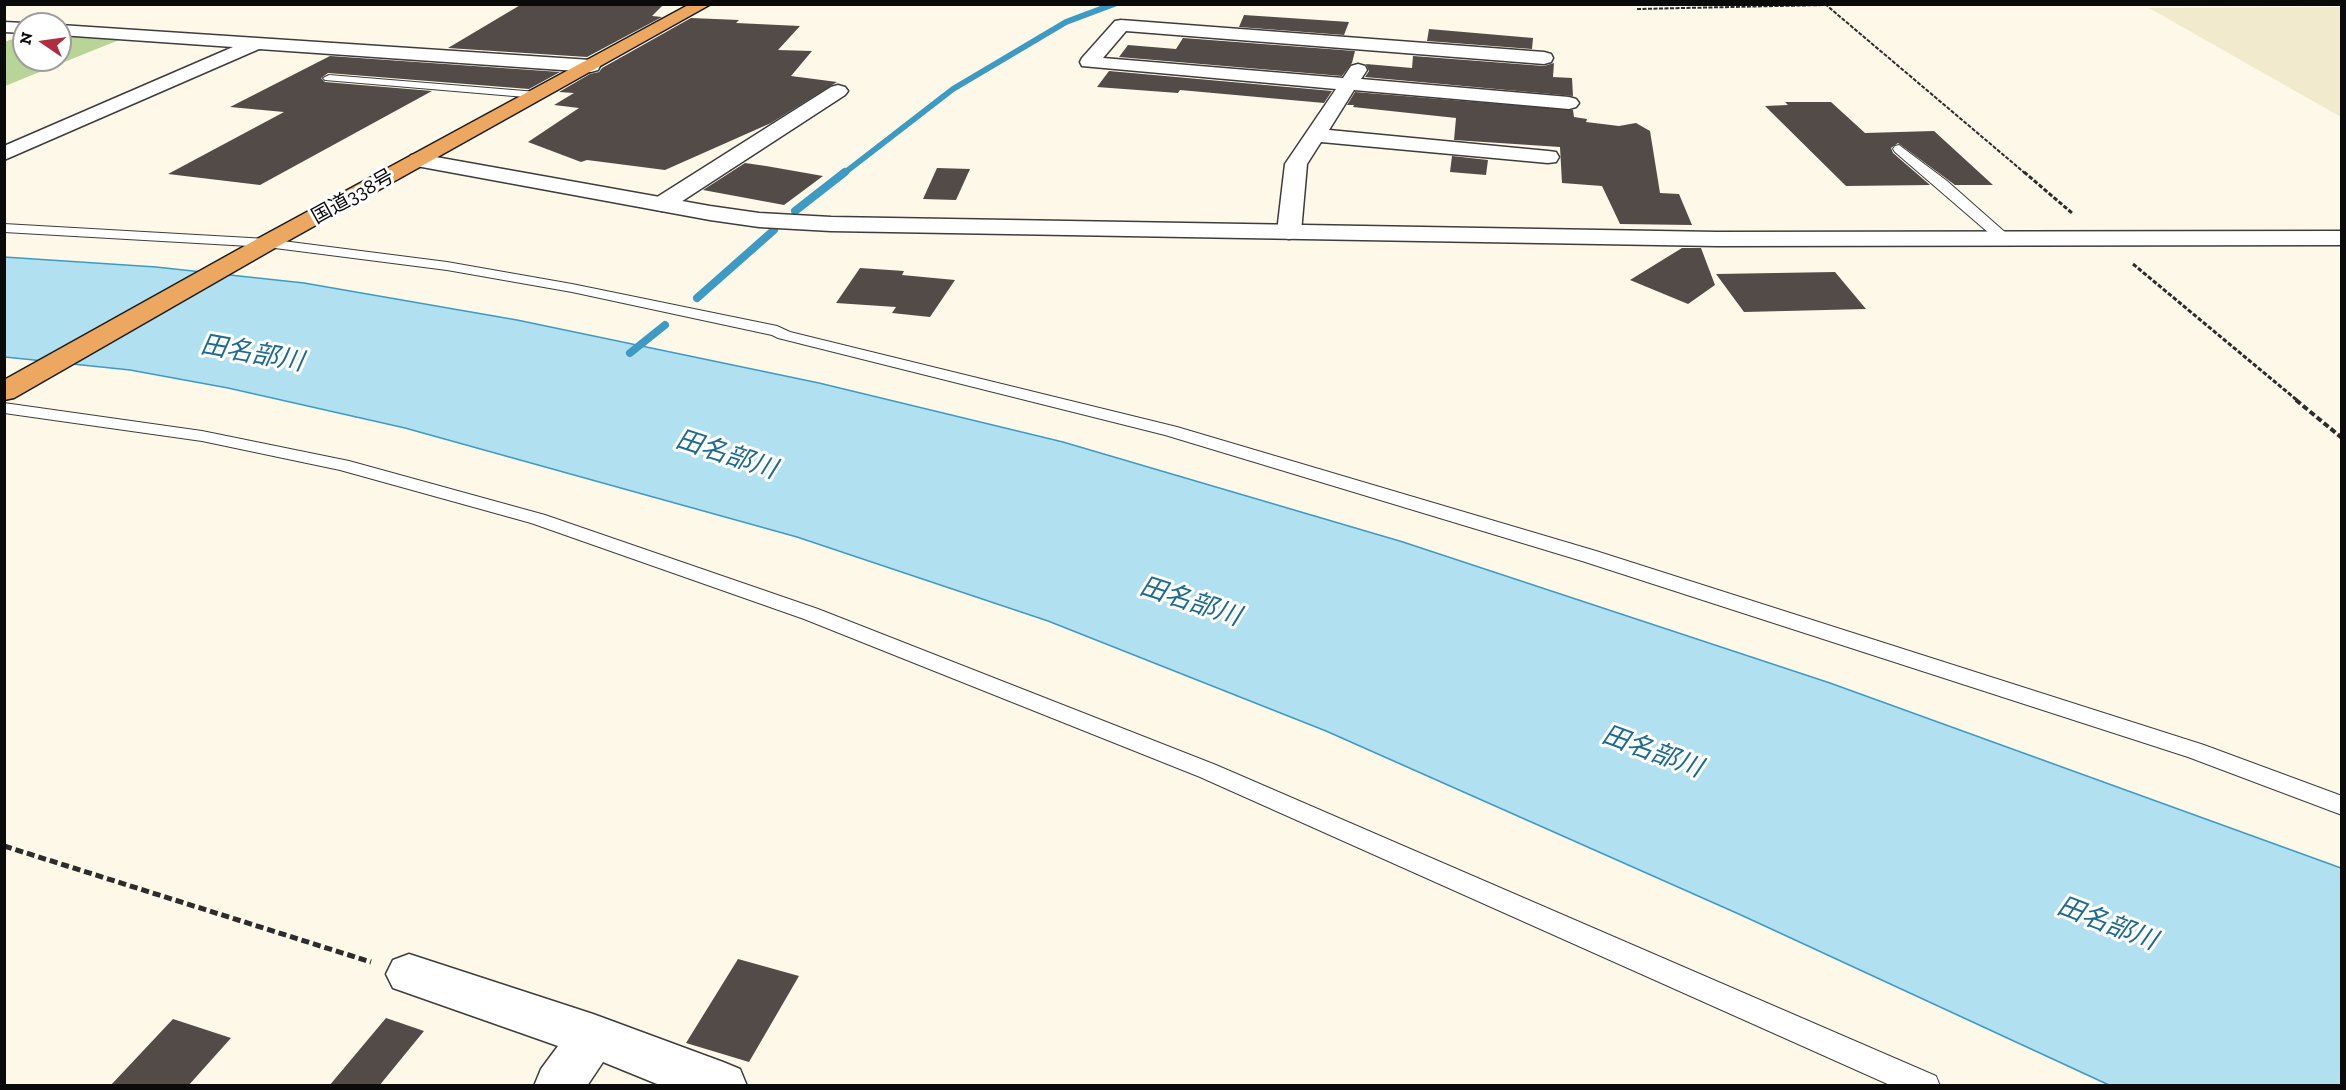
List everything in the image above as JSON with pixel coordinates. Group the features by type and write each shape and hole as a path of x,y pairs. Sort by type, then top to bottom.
{"highway":[{"name":"国道338号","path":"4,392 259,248 703,4"}],"street":[{"path":"1544,58 1121,25 1089,62 1569,103"},
{"path":"72,31 591,66"},
{"path":"4,154 258,42"},
{"path":"1289,232 1296,164 1363,63 1369,44"},
{"path":"662,204 838,91"},
{"path":"1315,135 1548,157"},
{"path":"419,160 759,220 831,224 1717,239 2342,238"},
{"path":"409,974 593,1036 723,1086"},
{"path":"558,1086 593,1036"}],"lane":[{"path":"329,78 537,95"},
{"path":"1899,149 2002,237"},
{"path":"4,228 259,248 447,266 637,301 777,331 784,335 1171,431 1611,563 2196,752 2342,806"},
{"path":"4,408 202,436 343,465 538,519 811,614 1208,771 1926,1086"}],"path":[{"path":"1637,9 1825,5 2171,4"},
{"path":"1825,5 2342,438"},
{"path":"4,846 409,974"}],"shaded area":[{"path":"2341,7 2341,117 2149,8"}],"green space":[{"path":"72,35 119,40 72,59"},
{"path":"12,39 12,72 40,72 5,86 4,42"}],"water":[{"name":"田名部川","path":"4,257 156,267 304,283 517,320 819,383 1063,442 1403,542 1830,683 2341,868 2341,1085 2109,1085 1741,915 1326,731 1048,621 797,537 405,428 228,388 130,370 5,357"}],"building":[{"path":"522,4 664,4 652,16 662,17 587,57 448,48"},
{"path":"1244,15 1349,22 1344,35 1239,27"},
{"path":"691,18 800,26 778,50 812,51 791,76 837,82 771,123 665,170 587,160 581,162 528,142 579,108 554,105 574,93 559,92 590,74 599,72 602,68"},
{"path":"1429,29 1533,38 1532,49 1427,41"},
{"path":"1183,38 1355,51 1352,63 1342,76 1119,57 1128,45 1176,49"},
{"path":"330,56 560,72 529,89 328,73 321,78 325,82 432,91 260,185 168,174 284,112 230,107"},
{"path":"1413,56 1544,66 1554,63 1553,77 1572,78 1573,96 1365,77 1369,71 1366,64 1412,68"},
{"path":"1109,71 1332,91 1324,103 1180,90 1178,93 1097,87"},
{"path":"1355,92 1573,110 1574,117 1587,119 1586,122 1619,126 1636,123 1650,131 1660,193 1679,194 1692,225 1620,224 1602,186 1562,183 1560,147 1454,140 1456,118 1347,105"},
{"path":"1785,102 1831,102 1865,133 1934,131 1993,185 1955,185 1898,143 1891,148 1893,153 1930,185 1846,186 1765,106 1788,105"},
{"path":"1452,156 1488,160 1486,175 1450,172"},
{"path":"745,163 823,176 784,205 703,190"},
{"path":"937,168 970,169 956,200 923,199"},
{"path":"1682,248 1701,248 1715,285 1688,304 1630,280"},
{"path":"860,268 904,271 902,275 955,280 930,317 892,313 896,307 836,303"},
{"path":"1835,272 1866,309 1744,312 1716,274"},
{"path":"738,959 799,976 749,1062 686,1043"},
{"path":"386,1018 424,1031 379,1086 329,1086"},
{"path":"173,1019 231,1038 188,1086 110,1086"}],"waterway":[{"path":"843,174 953,89 1066,22 1114,4"},
{"path":"795,211 845,172"},
{"path":"697,298 774,230"},
{"path":"630,353 665,325"}]}
